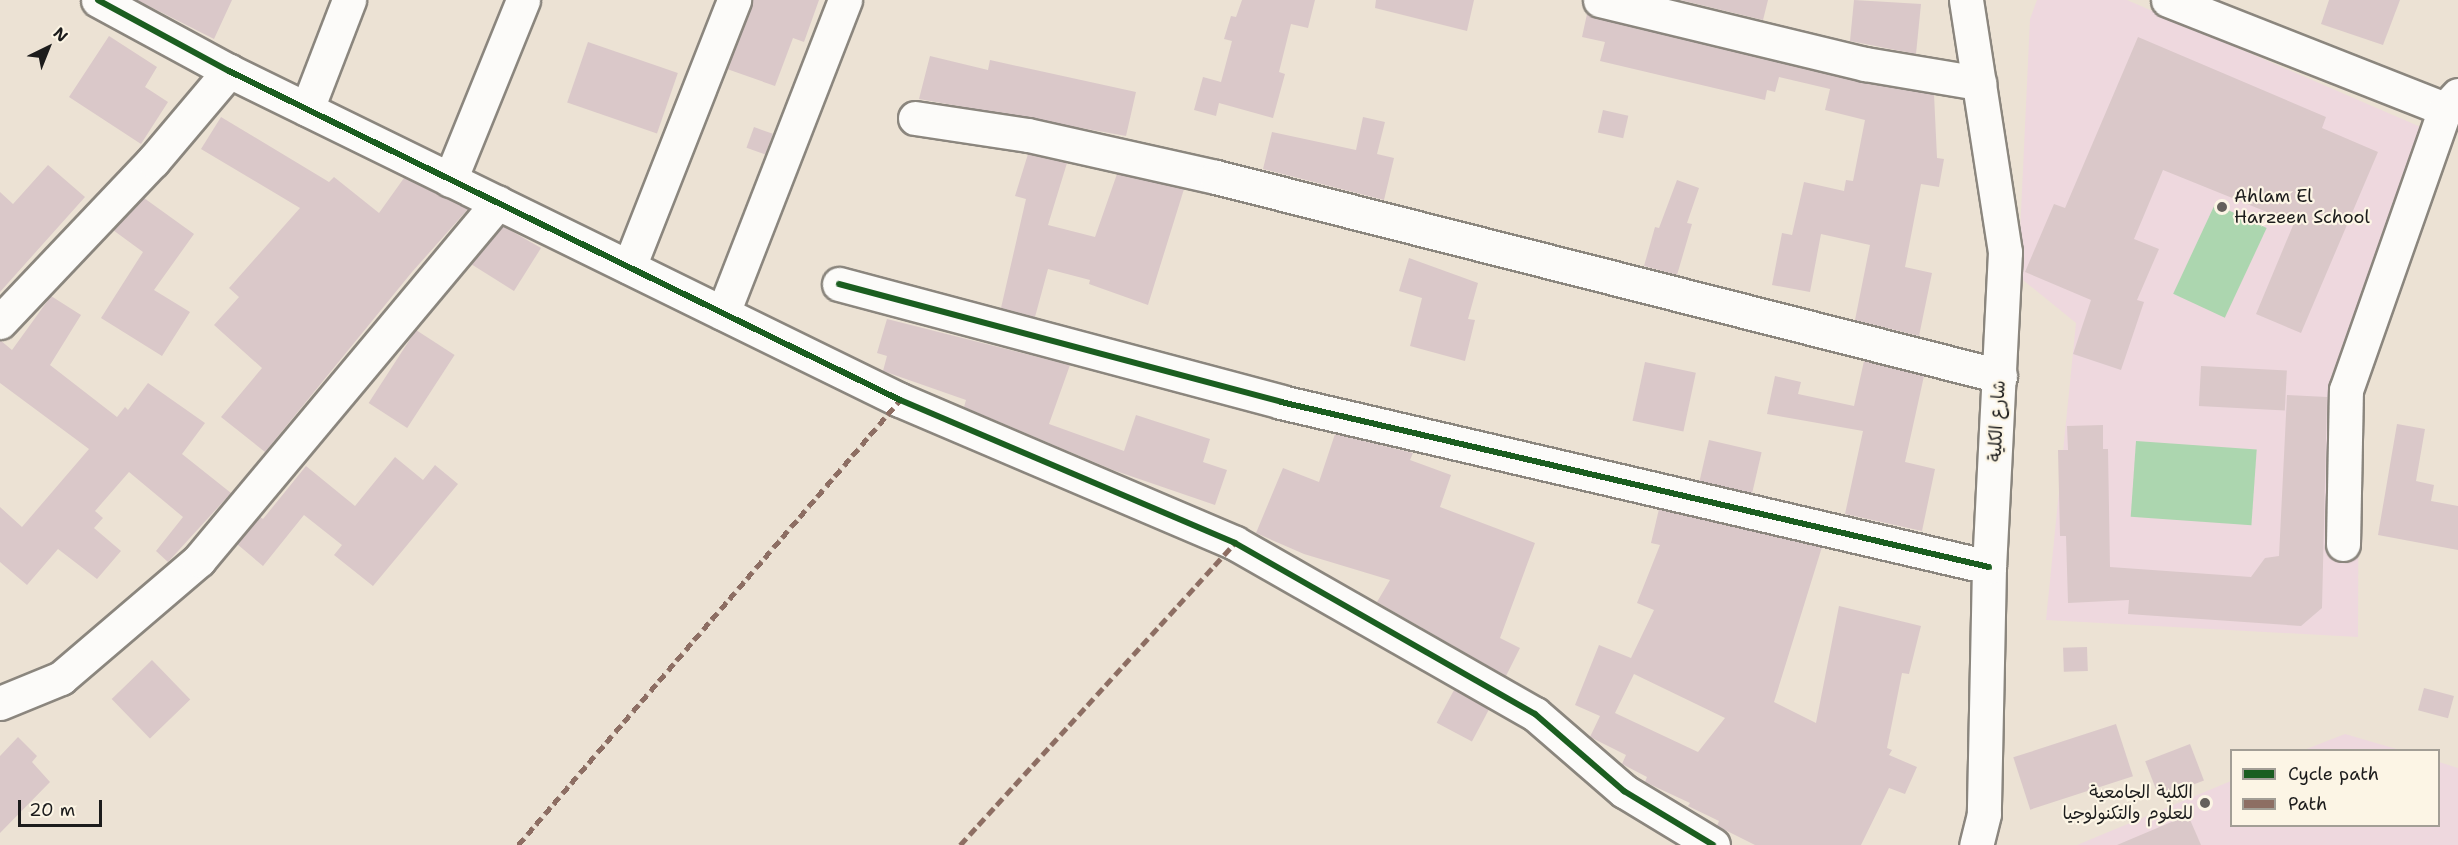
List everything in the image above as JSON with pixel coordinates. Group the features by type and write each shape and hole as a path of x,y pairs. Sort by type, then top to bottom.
{"street":[{"path":"98,0 134,9 229,71 900,400 1235,543 1535,714 1624,791 1713,845"},
{"path":"307,109 349,0"},
{"path":"450,180 523,0"},
{"path":"629,267 734,0"},
{"path":"723,313 845,0"},
{"path":"1600,0 1865,64 1979,83"},
{"name":"شارع الكلية","path":"1966,0 2005,252 1989,567 1984,814 1976,845"},
{"path":"2168,0 2452,102 2346,390 2343,544"},
{"path":"0,322 153,162 229,71"},
{"path":"915,118 1028,135 1216,177 2000,376"},
{"path":"0,703 61,678 199,560 498,203"},
{"path":"839,284 1281,402 1989,567"}],"shaded area":[{"path":"2037,0 2127,0 2446,138 2359,366 2358,637 2046,620 2076,323 2018,276 2030,19"},
{"path":"2345,734 2397,749 2307,749"},
{"name":"الكلية الجامعية للعلوم والتكنولوجيا","path":"2440,762 2458,768 2458,845 2077,845 2230,781 2230,827 2440,827"}],"green space":[{"path":"2215,204 2267,228 2225,318 2173,294"},
{"path":"2136,441 2257,449 2251,525 2131,517"}],"building":[{"path":"137,0 232,0 214,39"},
{"path":"752,0 819,0 804,42 793,38 775,86 727,69"},
{"path":"1242,0 1315,0 1308,28 1291,24 1279,72 1285,74 1273,118 1219,103 1216,116 1194,110 1203,77 1221,82 1232,41 1224,39 1231,16 1236,17"},
{"path":"1376,0 1474,0 1467,31 1375,8"},
{"path":"1680,0 1768,0 1763,20"},
{"path":"1854,0 1921,4 1916,54 1850,41"},
{"path":"2329,0 2400,0 2383,45 2321,24"},
{"path":"1587,14 1861,82 1934,94 1937,158 1944,159 1939,187 1921,184 1905,267 1932,273 1919,336 1855,320 1870,245 1821,234 1810,292 1772,285 1782,233 1792,235 1804,182 1844,191 1846,180 1853,181 1865,120 1825,110 1830,89 1779,77 1775,92 1767,90 1765,100 1600,61 1605,42 1582,37"},
{"path":"109,36 157,67 145,87 168,102 141,144 69,97"},
{"path":"2138,37 2326,117 2322,128 2378,152 2301,333 2256,314 2294,223 2163,170 2134,239 2159,249 2137,300 2144,302 2121,370 2073,354 2091,300 2025,272 2054,204 2065,208"},
{"path":"588,42 678,73 657,133 567,103"},
{"path":"930,56 988,70 990,60 1136,92 1126,136 919,99"},
{"path":"1603,110 1628,116 1623,138 1598,132"},
{"path":"221,117 329,182 334,177 379,213 404,178 468,209 412,272 265,452 221,417 262,368 214,325 239,297 229,288 300,208 201,149"},
{"path":"1363,117 1385,122 1377,154 1394,158 1384,200 1263,169 1272,132 1356,150"},
{"path":"754,127 773,134 765,155 746,148"},
{"path":"1028,154 1067,163 1048,225 1095,237 1117,174 1184,189 1148,305 1089,284 1090,280 1048,269 1035,317 1001,308 1026,199 1015,196"},
{"path":"48,165 85,197 0,292 0,192 13,204"},
{"path":"1677,180 1699,188 1687,223 1692,224 1677,275 1644,266 1655,227 1659,228"},
{"path":"144,198 194,234 154,290 190,312 162,356 101,318 143,252 113,230"},
{"path":"503,226 541,248 514,291 471,264"},
{"path":"1409,258 1478,283 1468,319 1475,320 1465,361 1410,346 1422,298 1399,291"},
{"path":"51,296 81,315 50,365 117,417 125,407 128,410 148,383 205,423 182,454 231,493 168,562 156,551 183,517 129,472 95,511 103,518 94,528 121,551 97,579 58,549 27,585 0,562 0,507 22,527 89,449 0,383 0,340 12,350"},
{"path":"887,319 1070,365 1049,424 1124,451 1136,415 1210,439 1203,462 1227,470 1215,505 1113,470 964,407 966,400 883,371 887,356 877,353"},
{"path":"416,330 455,355 407,428 369,403"},
{"path":"1864,361 1924,376 1905,462 1935,469 1922,531 1845,514 1863,431 1767,414 1775,376 1801,382 1798,394 1854,406"},
{"path":"1645,362 1696,373 1683,432 1633,421"},
{"path":"2201,366 2287,371 2285,410 2199,406"},
{"path":"2287,395 2327,397 2322,608 2301,626 2128,614 2129,600 2068,603 2066,536 2060,536 2058,450 2068,450 2067,426 2103,425 2103,449 2108,449 2110,567 2251,577 2265,558 2279,556"},
{"path":"2397,424 2425,429 2416,481 2434,485 2431,501 2458,506 2458,550 2378,535"},
{"path":"1335,434 1413,453 1410,460 1451,475 1440,507 1535,543 1500,638 1520,648 1506,676 1377,602 1390,580 1304,554 1256,533 1283,468 1319,482"},
{"path":"1709,440 1762,452 1752,493 1700,481"},
{"path":"395,457 423,480 435,465 458,484 373,586 334,555 342,545 304,515 263,566 237,544 260,517 263,519 306,466 355,506"},
{"path":"1659,509 1822,547 1774,702 1816,723 1839,606 1921,626 1909,674 1902,673 1887,748 1892,750 1889,755 1917,767 1905,794 1889,788 1861,845 1755,845 1717,826 1719,821 1688,806 1690,803 1645,782 1647,777 1622,764 1626,755 1590,737 1600,716 1575,705 1599,645 1631,658 1654,610 1637,603 1660,545 1651,543","holes":["1634,674 1725,718 1698,752 1615,713"]},
{"path":"2087,647 2088,671 2064,672 2063,648"},
{"path":"152,660 190,700 150,738 112,699"},
{"path":"2424,688 2454,696 2448,718 2418,710"},
{"path":"1454,690 1489,709 1472,741 1437,723"},
{"path":"2116,724 2133,776 2030,810 2013,757"},
{"path":"18,737 37,756 32,762 50,782 0,833 0,756"},
{"path":"2190,744 2204,780 2159,798 2145,761"},
{"path":"2188,815 2201,845 2117,845"}],"marked path":[{"path":"518,845 900,400"},
{"path":"960,845 1235,543"}],"cycle path":[{"path":"98,0 229,71 900,400 1235,543 1535,714 1624,791 1713,845"},
{"path":"839,284 1281,402 1989,567"}],"place":[{"name":"Ahlam El Harzeen School","path":"2222,207"},
{"name":"الكلية الجامعية للعلوم والتكنولوجيا","path":"2205,803"}]}
